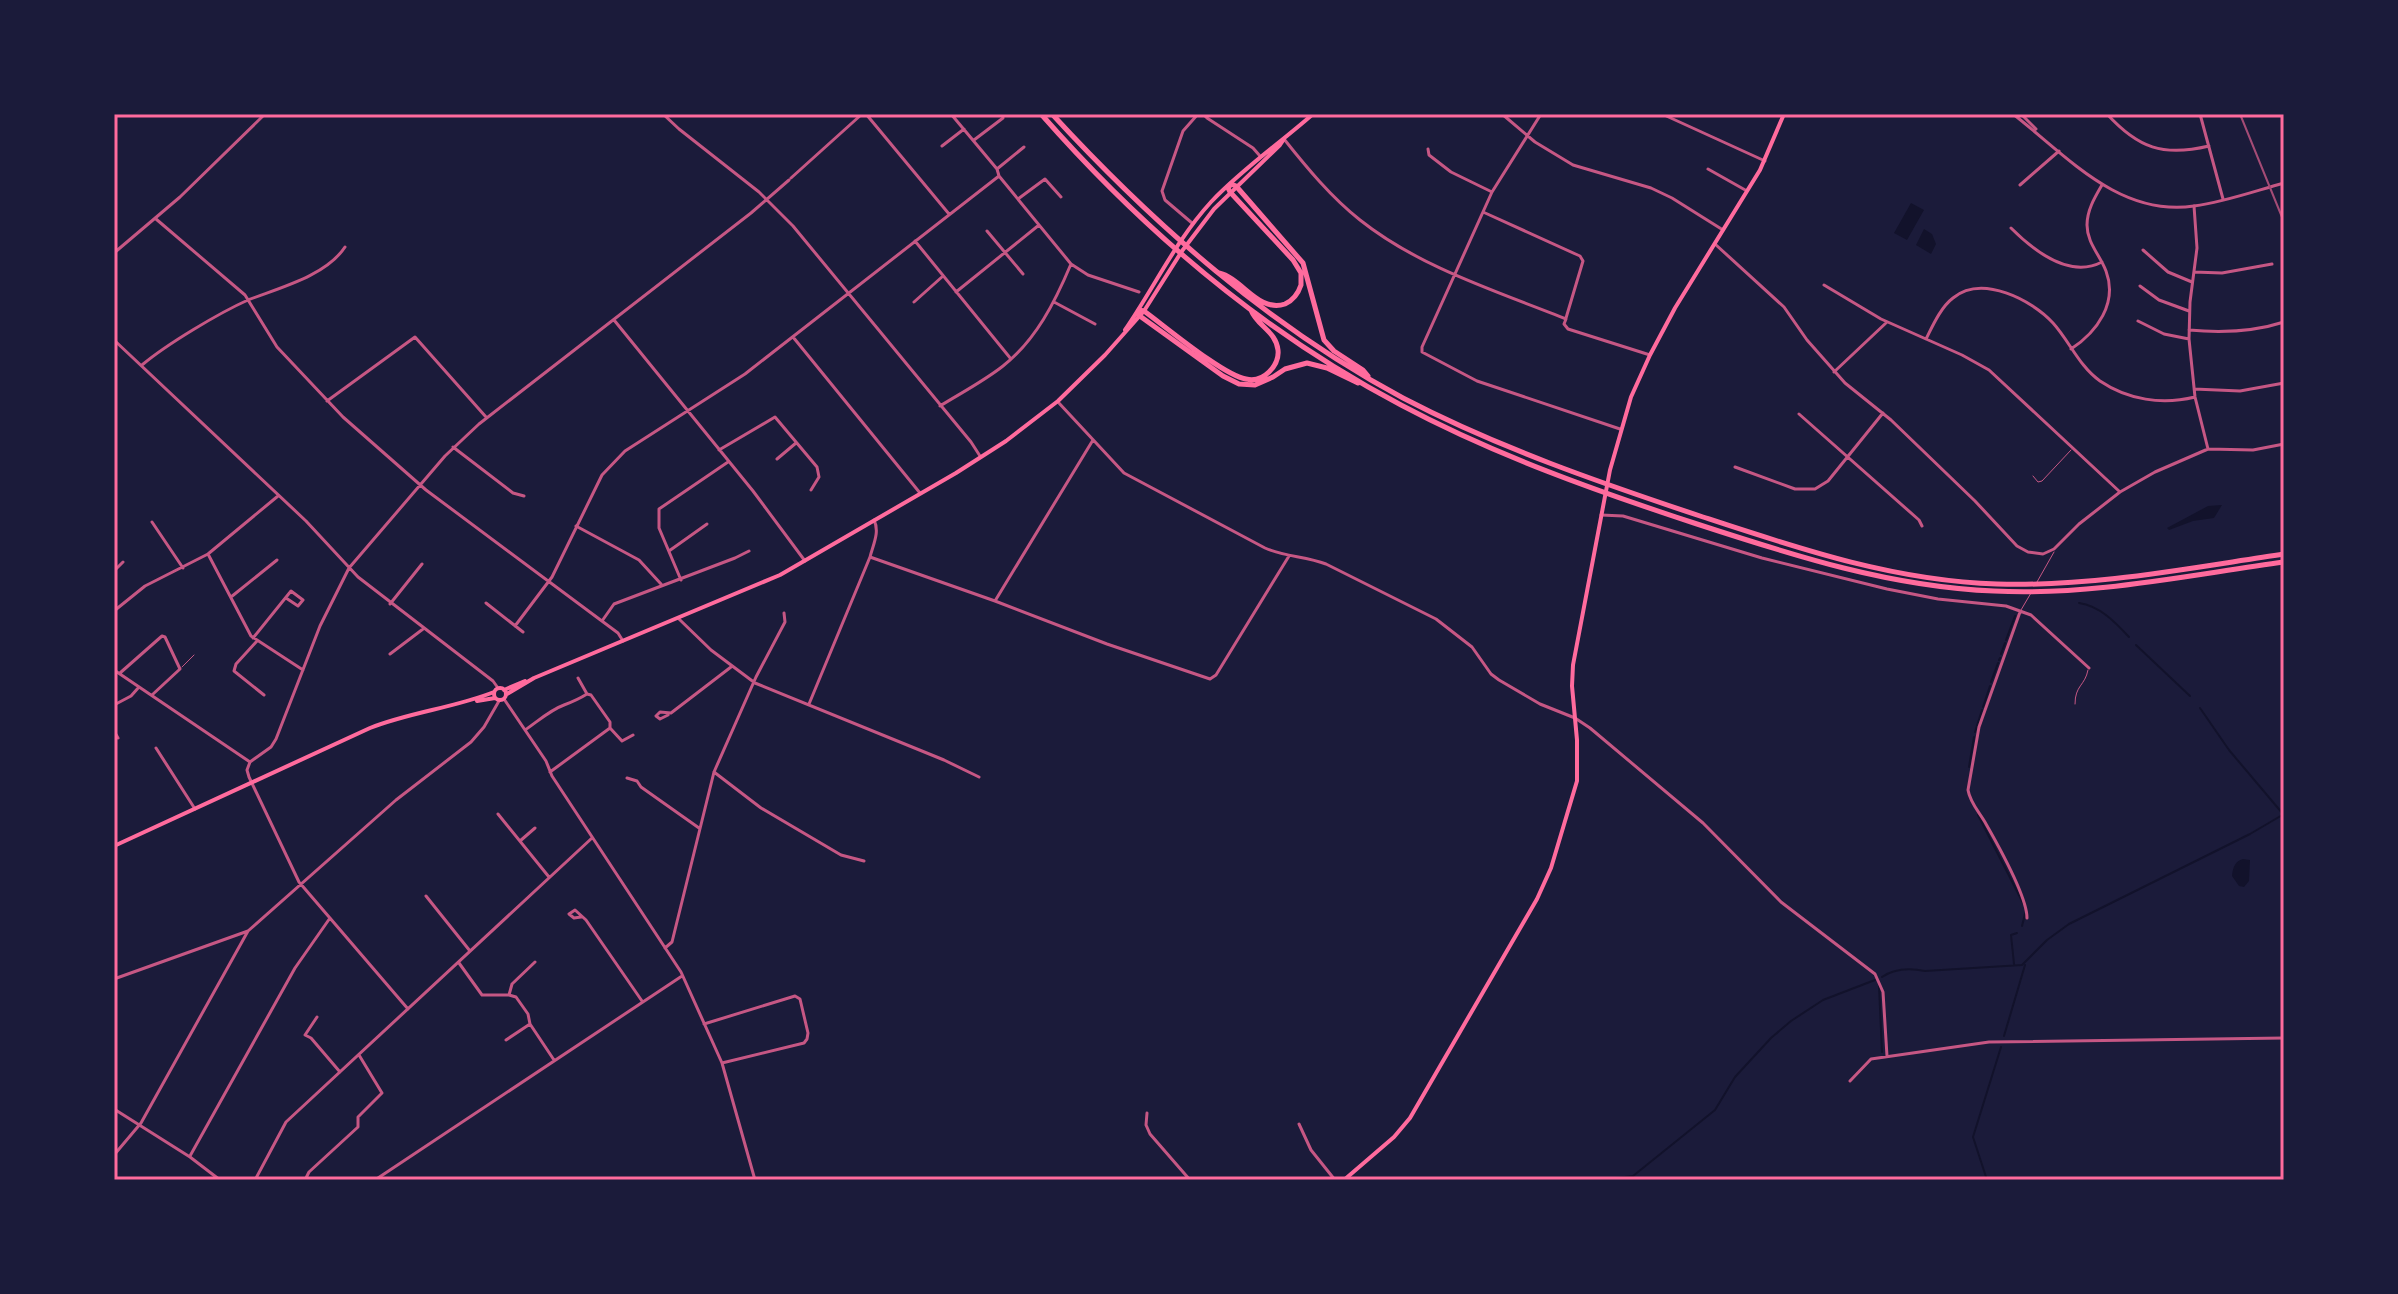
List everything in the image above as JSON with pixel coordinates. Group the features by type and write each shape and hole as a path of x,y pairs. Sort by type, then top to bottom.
{"highway":[{"path":"1041,114 1091,168 1192,263 1301,346 1362,384 1436,423 1539,468 1643,506 1856,572 1921,585 1964,589 2032,592 2122,585 2284,562"},
{"path":"1052,114 1132,197 1216,272 1299,334 1371,380 1441,416 1542,460 1630,493 1799,549 1858,565 1964,582 2036,584 2122,577 2284,554"},
{"path":"1216,272 1227,274 1258,299 1272,305 1293,300 1301,285 1301,273 1293,260 1230,192 1232,185"},
{"path":"1232,185 1303,263 1324,340 1334,351 1363,370 1371,380"},
{"path":"1140,313 1232,374 1253,380 1273,369 1278,355 1276,340 1253,316 1251,309"},
{"path":"1140,313 1223,376 1239,384 1263,382 1285,369 1307,363 1327,368 1362,384"}],"main road":[{"path":"1192,232 1194,224 1260,156 1313,114"},
{"path":"1344,1180 1387,1144 1410,1118 1537,899 1551,868 1575,791 1578,757 1573,665 1620,429 1650,355 1675,308 1765,161 1784,114"},
{"path":"1232,185 1284,139"},
{"path":"114,846 382,723 500,695 762,583 981,458 1058,401 1119,339 1140,313 1192,232 1230,192"}],"street":[{"path":"114,253 199,180 265,114"},
{"path":"663,114 767,200 793,226 981,458"},
{"path":"408,1009 302,885 247,770 250,762 274,742 328,608 349,568 453,447 767,200 864,114 949,214"},
{"path":"951,114 1071,264 1088,275 1139,292"},
{"path":"1194,224 1165,200 1162,191 1183,131 1201,114 1253,148 1260,156"},
{"path":"1502,114 1526,135 1576,166 1639,184 1672,198 1723,230"},
{"path":"1541,114 1492,192 1422,352 1477,381 1620,429"},
{"path":"1662,114 1765,161"},
{"path":"2011,114 2038,132"},
{"path":"2021,114 2059,151 2102,185 2121,196 2149,205 2166,208 2194,206 2284,183"},
{"path":"2107,114 2128,135 2150,147 2183,151 2209,146"},
{"path":"2200,114 2223,200"},
{"path":"974,140 1003,118"},
{"path":"942,146 964,129"},
{"path":"1284,139 1323,186 1361,221 1401,247 1455,274 1566,319"},
{"path":"997,169 1024,147"},
{"path":"1428,149 1429,155 1451,172 1492,192"},
{"path":"2020,185 2059,151"},
{"path":"1708,169 1747,191"},
{"path":"515,626 549,582 602,475 613,462 637,442 745,374 999,176"},
{"path":"1018,199 1042,179 1061,197"},
{"path":"2071,349 2095,330 2105,311 2109,287 2107,272 2090,240 2087,226 2091,207 2102,185"},
{"path":"2194,206 2197,248 2189,311 2189,339 2195,397 2208,449"},
{"path":"1483,212 1580,256 1583,261 1564,324 1568,329 1650,355"},
{"path":"156,219 249,300 277,347 327,401 419,485 618,633 623,641"},
{"path":"956,292 1039,225"},
{"path":"2011,228 2036,251 2057,262 2087,266 2102,262"},
{"path":"987,231 1023,274"},
{"path":"915,241 1011,359"},
{"path":"1715,244 1784,307 1807,340 1857,395 1883,413 2017,546 2034,554 2054,549 2079,524 2120,492 2155,472 2208,449 2253,450 2284,444"},
{"path":"141,365 249,300 297,281 337,257 345,247"},
{"path":"2143,250 2168,272 2192,282"},
{"path":"940,406 1011,359 1044,321 1071,264"},
{"path":"2194,272 2222,273 2272,264"},
{"path":"914,302 943,276"},
{"path":"1824,285 1854,305 1976,363 1999,378 2120,492"},
{"path":"2140,286 2166,304 2189,311"},
{"path":"1926,339 1949,301 1967,290 1982,289 2006,294 2033,307 2053,323 2093,375 2120,392 2162,401 2195,397"},
{"path":"1054,302 1095,324"},
{"path":"614,320 805,561"},
{"path":"2138,321 2164,334 2189,339"},
{"path":"1834,372 1887,322"},
{"path":"2189,330 2233,332 2284,322"},
{"path":"327,401 415,337 487,418"},
{"path":"793,337 920,493"},
{"path":"114,340 349,568 390,604 493,681 682,976 722,1063 755,1180"},
{"path":"2194,389 2240,391 2284,383"},
{"path":"1058,401 1124,473 1265,548 1326,564 1428,614 1472,647 1499,680 1590,728 1703,823 1781,902 1875,974 1883,992 1887,1056"},
{"path":"1735,467 1795,489 1808,490 1821,486 1849,457 1883,413"},
{"path":"1799,414 1919,520 1922,526"},
{"path":"719,450 773,417 777,418 817,467 819,477 811,490"},
{"path":"995,601 1093,440"},
{"path":"777,459 797,442"},
{"path":"453,447 513,493 524,496"},
{"path":"681,580 659,528 659,509 728,462"},
{"path":"114,611 145,586 208,554 278,496"},
{"path":"1601,515 1623,516 1762,558 1887,589 1938,599 2006,606 2038,621 2089,668"},
{"path":"809,704 870,557 877,533 874,520"},
{"path":"152,522 183,568"},
{"path":"669,551 707,524"},
{"path":"576,526 639,560 662,585"},
{"path":"602,621 614,604 749,551"},
{"path":"208,554 255,640 303,670"},
{"path":"870,557 1210,679 1216,675 1289,556"},
{"path":"231,597 277,560"},
{"path":"114,571 123,562"},
{"path":"390,604 422,564"},
{"path":"264,695 234,671 236,664 286,598"},
{"path":"486,603 523,632"},
{"path":"2020,612 1979,727 1968,790 2025,901 2027,918"},
{"path":"665,948 672,942 714,772 785,622 784,613"},
{"path":"679,619 731,667 755,683 979,777"},
{"path":"390,654 423,629"},
{"path":"120,674 162,636 166,638 180,669 152,695"},
{"path":"668,715 731,667"},
{"path":"114,670 250,762"},
{"path":"578,678 622,741 633,735"},
{"path":"114,705 131,696 139,687"},
{"path":"525,730 549,713 587,694"},
{"path":"114,1155 139,1125 248,931 396,800 459,752 479,733 500,695"},
{"path":"550,772 610,728"},
{"path":"114,731 118,738"},
{"path":"156,748 195,809"},
{"path":"714,772 761,808 841,855 864,861"},
{"path":"627,778 637,781 699,828"},
{"path":"498,814 549,877"},
{"path":"520,841 535,828"},
{"path":"255,1180 285,1124 592,838"},
{"path":"426,896 470,951"},
{"path":"581,917 642,1001"},
{"path":"190,1157 295,968 330,918"},
{"path":"114,979 248,931"},
{"path":"459,962 482,995 516,997 554,1060"},
{"path":"509,995 512,984 535,962"},
{"path":"375,1180 682,976"},
{"path":"704,1024 795,996 800,999 808,1033 804,1043 722,1063"},
{"path":"317,1017 305,1035 340,1072"},
{"path":"506,1040 530,1024"},
{"path":"1850,1081 1871,1059 1989,1042 2284,1038"},
{"path":"305,1180 309,1172 358,1127 358,1117 382,1093 359,1054"},
{"path":"114,1109 190,1157 220,1180"},
{"path":"1147,1113 1145,1122 1150,1134 1190,1180"},
{"path":"1299,1124 1311,1150 1335,1180"}],"lane":[{"path":"2033,476 2038,482 2042,481 2073,448"},
{"path":"2020,612 2053,556 2054,549"},
{"path":"180,669 194,655"},
{"path":"2075,704 2075,692 2087,678 2089,668"}],"shaded area":[{"path":"1911,203 1924,210 1907,240 1894,233"},
{"path":"1924,229 1932,234 1936,244 1931,254 1916,245"},
{"path":"2222,505 2214,518 2167,528 2208,506"},
{"path":"2243,859 2250,860 2249,881 2244,887 2239,886 2232,876 2235,865"}],"waterway":[{"path":"2079,603 2100,611 2129,637"},
{"path":"2006,640 2015,616"},
{"path":"2001,654 2005,643"},
{"path":"2136,645 2190,696"},
{"path":"1991,682 1998,663"},
{"path":"1983,707 1990,686"},
{"path":"2200,708 2229,750 2283,814"},
{"path":"1975,732 1982,710"},
{"path":"1969,767 1974,737"},
{"path":"1882,977 1892,972 1914,969 1925,971 2022,965 2047,940 2069,924 2284,814"},
{"path":"1978,815 2023,903"},
{"path":"2022,926 2025,914"},
{"path":"2014,964 2011,935 2017,933"},
{"path":"2004,1036 2025,965"},
{"path":"1599,1180 1633,1176 1715,1110 1735,1077 1791,1021 1823,1000 1875,980"},
{"path":"1879,986 1882,1052"},
{"path":"1987,1180 1973,1137 2001,1047"}],"railway":[{"path":"2240,114 2284,222"}]}
